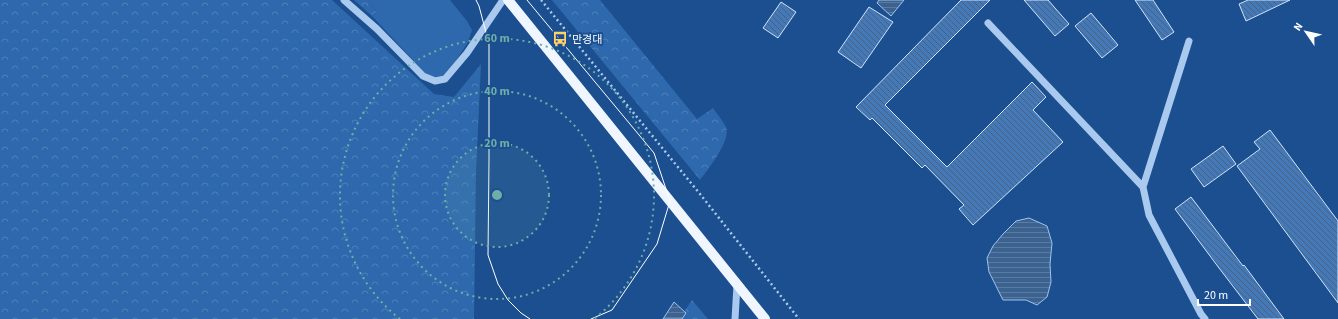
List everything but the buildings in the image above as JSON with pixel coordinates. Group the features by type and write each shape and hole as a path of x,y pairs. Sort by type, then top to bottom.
{"main road":[{"path":"508,0 765,319"}],"street":[{"path":"344,0 377,29 423,76 434,81 445,79 467,53 503,0"},
{"path":"988,23 1143,187"},
{"path":"1189,41 1143,187 1148,214 1205,319"},
{"path":"735,319 738,285"}],"path":[{"path":"541,0 700,194 799,319"}],"green space":[{"path":"0,0 332,0 434,94 454,97 481,64 476,172 474,319 0,319"},
{"path":"354,0 369,0 377,13 372,16"},
{"path":"369,0 450,0 467,21 472,30 468,42 457,59 443,76 432,78 424,72 372,16 377,13"},
{"path":"552,0 600,0 697,119 713,108 725,125 727,133 718,155 700,180"},
{"path":"692,300 708,319 679,319"}],"shaded area":[{"path":"879,0 904,0 891,16 877,3"},
{"path":"1029,218 1047,226 1052,243 1050,264 1051,282 1047,297 1037,305 1026,300 1003,300 989,272 987,258 993,246 1016,221"},
{"path":"674,302 686,313 682,319 663,319"}],"tram line":[{"path":"476,0 489,44 488,255 498,284 508,300 521,313 530,319"},
{"path":"527,0 654,153 670,201 657,244 612,310 591,319"}],"place":[{"name":"만경대","path":"560,39"}]}
